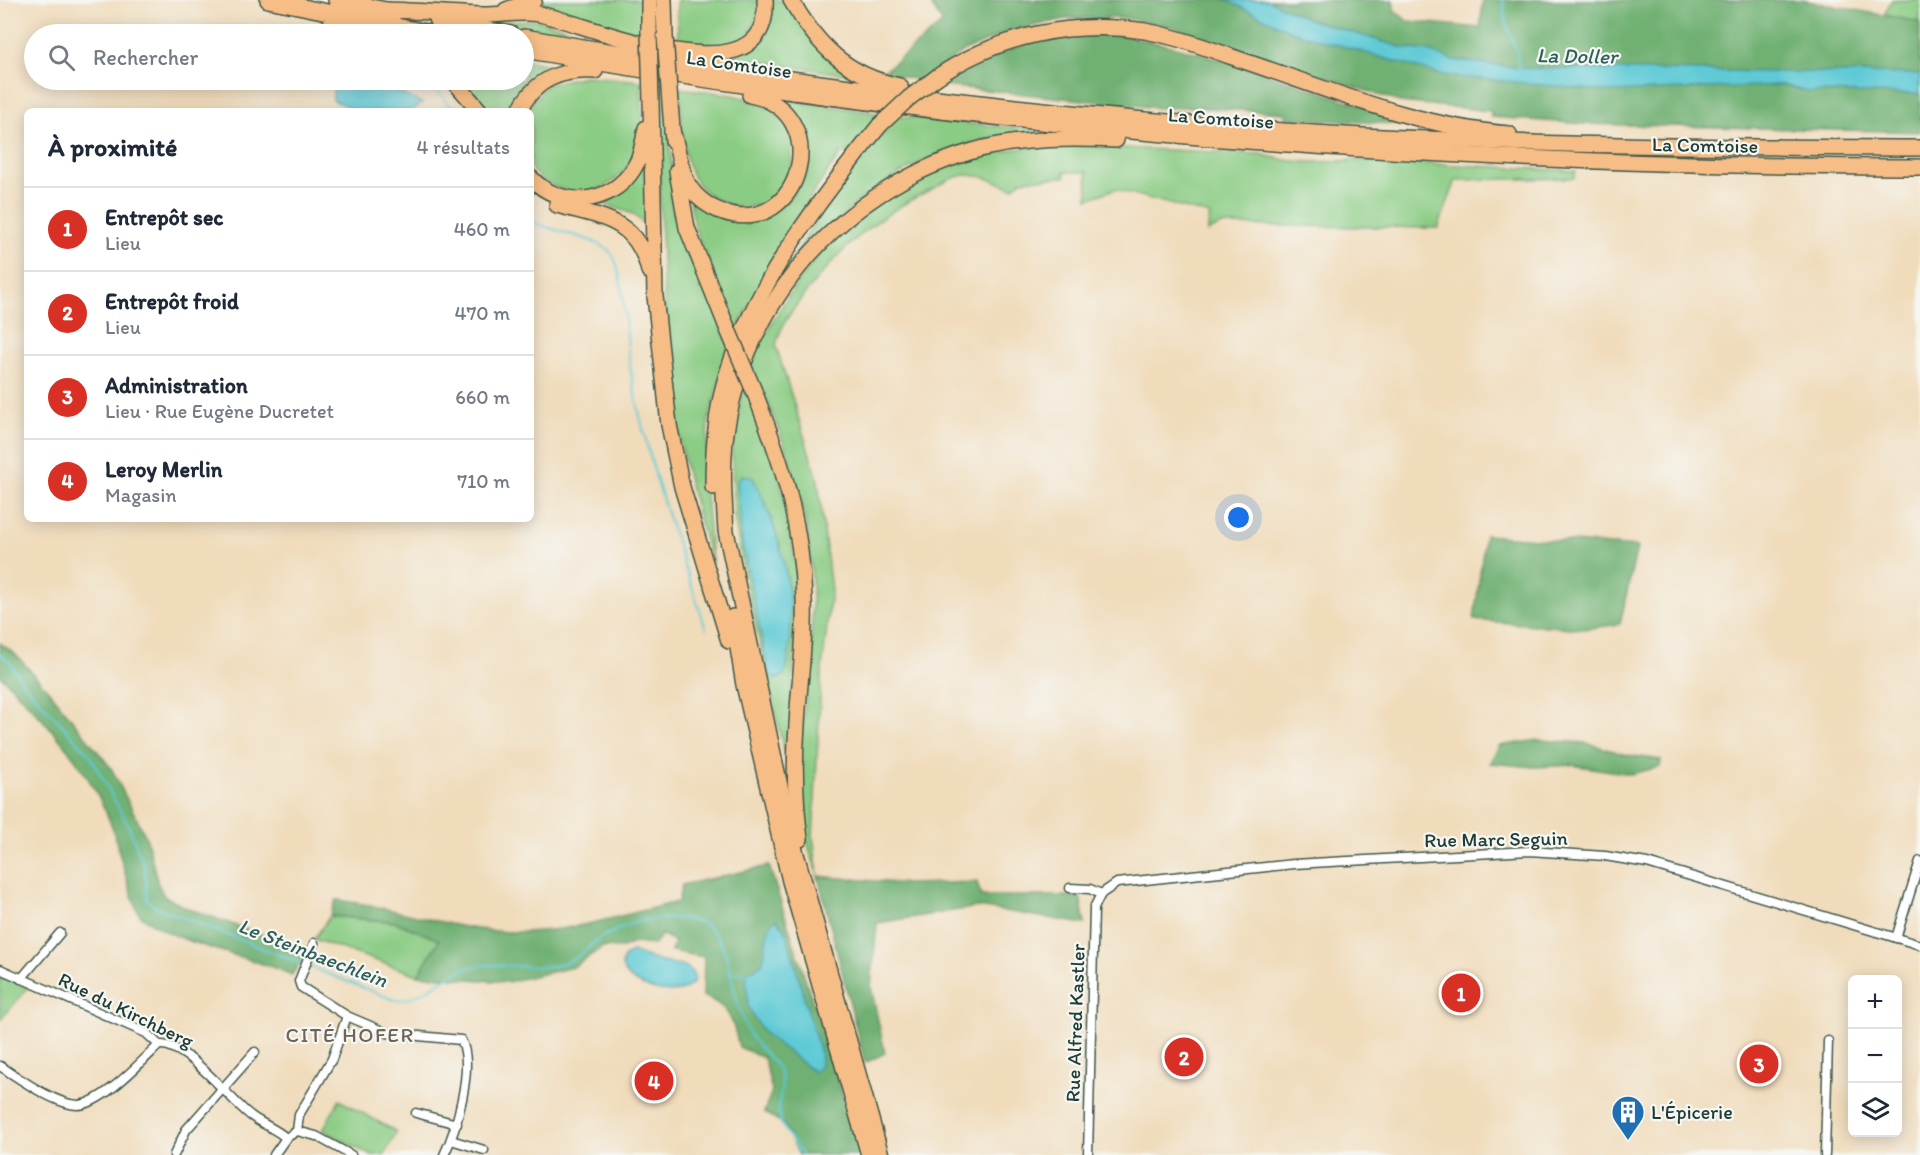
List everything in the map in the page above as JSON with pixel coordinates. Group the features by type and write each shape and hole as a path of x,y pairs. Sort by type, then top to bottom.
{"highway":[{"path":"261,0 289,13 334,24"},
{"path":"268,0 387,24"},
{"path":"336,0 460,24"},
{"path":"493,15 534,0"},
{"path":"649,0 655,296 660,362 682,488 744,685"},
{"path":"664,0 672,131 687,228 781,461 801,545 804,600 795,770 804,878"},
{"path":"665,30 671,0"},
{"path":"388,10 493,15 536,13 563,19 625,41 718,55 745,46 759,33 765,16 765,0"},
{"path":"791,0 819,43 841,61 868,76 934,98"},
{"path":"869,1155 790,881 744,685 716,533 713,485 718,412 730,365 752,314 799,232 835,180 880,125 909,98 937,77 978,53 1039,33 1103,27 1146,32 1187,42 1403,114 1505,134 1552,136 1570,144"},
{"name":"La Comtoise","path":"534,39 702,66 934,98 1202,124 1362,136 1570,144 1920,148"},
{"name":"La Comtoise","path":"534,52 726,84 956,114 1217,140 1642,165 1920,167"},
{"path":"534,89 552,75 572,70 606,72 621,68"},
{"path":"672,131 688,184 706,204 726,213 738,215 759,212 778,203 794,184 798,174 801,150 796,129 774,105 755,96 736,92 726,84"},
{"path":"462,90 477,108"},
{"path":"521,108 533,90"},
{"path":"534,181 540,188 555,196 577,200 596,198 616,188 635,167 651,103"},
{"path":"881,1155 789,829 726,531 723,496 725,439 735,391 748,352 767,313 811,250 840,222 870,200 909,177 946,160 984,148 1047,140 1190,144 1217,140"},
{"path":"534,193 551,204 614,221 633,234 645,252 655,296"}],"street":[{"name":"Rue Marc Seguin","path":"1101,894 1117,883 1294,864 1529,851 1605,856 1647,863 1920,945"},
{"path":"1896,938 1920,861"},
{"path":"1070,888 1090,889 1101,894"},
{"name":"Rue Alfred Kastler","path":"1088,1155 1094,908 1101,894"},
{"path":"21,979 60,933"},
{"path":"314,943 299,981 301,987 347,1016 387,1034 461,1040 464,1053 464,1085 457,1124 444,1155"},
{"name":"Rue du Kirchberg","path":"0,969 146,1033 159,1045 167,1045 196,1063 251,1116 285,1138"},
{"path":"297,1131 299,1115 332,1059 347,1016"},
{"path":"1825,1155 1828,1041"},
{"path":"0,1066 63,1102 77,1105 99,1098 159,1045"},
{"path":"174,1155 186,1130 224,1091 255,1052"},
{"path":"416,1113 457,1124"},
{"path":"274,1155 285,1138 297,1131 307,1132 351,1155"},
{"path":"451,1140 484,1150"}],"green space":[{"path":"545,0 644,0 644,37 611,31 577,14 554,8 531,7"},
{"path":"677,0 761,0 756,18 743,40 733,45 710,47 678,42"},
{"path":"772,0 785,0 856,76 730,57 750,49 763,38 770,22"},
{"path":"928,0 1393,0 1395,11 1408,21 1480,28 1483,0 1802,0 1920,22 1920,132 1584,124 1491,117 1491,111 1400,102 1177,28 1125,18 1065,19 1010,31 964,51 922,81 883,72 943,23"},
{"path":"1892,0 1920,0 1920,22 1884,15"},
{"path":"537,20 614,42 534,29 534,24 487,22"},
{"path":"1108,33 1148,40 1226,61 1419,125 1285,118 1285,113 1195,107 1159,108 935,85 971,62 1050,36"},
{"path":"534,62 556,67 534,82"},
{"path":"585,76 641,81 641,137 629,165 612,182 592,191 568,191 556,187 534,172 534,108 528,108 548,84"},
{"path":"680,88 728,94 752,100 772,111 782,120 790,135 792,169 782,191 770,201 756,206 741,207 726,204 701,187 692,174 685,154"},
{"path":"471,90 525,90 514,108 486,108"},
{"path":"658,97 665,98 675,197 729,345 708,422 705,485 712,564 686,471 669,355 663,269"},
{"path":"774,98 884,114 846,155 842,152 812,194 785,239 737,330 695,228 688,189 736,221 789,199 800,183 807,164 806,143"},
{"path":"897,116 1046,131 986,139 919,163 890,179 862,198 837,220 790,270 768,299 825,205"},
{"path":"1053,145 1261,154 1284,160 1309,162 1357,160 1576,171 1574,178 1456,180 1438,228 1221,225 1207,232 1210,215 1115,189 1088,199 1087,172 1064,172 1065,177 1021,180 1013,188 987,178 967,175 948,180 894,210 849,245 821,274 793,310 784,323 776,346 818,481 831,591 821,679 813,836 818,876 807,841 800,777 812,614 809,543 801,503 785,446 751,365 770,326 792,290 846,229 878,203 914,182 952,165 1001,151"},
{"path":"648,150 648,228 633,214 602,203 619,193 631,181"},
{"path":"744,381 777,461 797,571 789,773 745,580 734,516 732,448"},
{"path":"1485,535 1637,547 1620,624 1583,629 1474,620"},
{"path":"0,643 15,654 49,691 111,768 146,837 158,884 164,896 187,908 307,951 292,975 193,942 156,926 140,915 130,890 114,833 94,788 81,767 51,729 0,675"},
{"path":"1538,740 1586,743 1627,755 1661,760 1660,767 1631,774 1572,765 1535,767 1490,763 1499,746"},
{"path":"769,866 862,1155 799,1155 784,1124 764,1112 772,1091 764,1058 739,1047 735,1029 725,1009 703,996 704,957 671,951 675,942 662,934 654,945 634,943 622,948 603,947 573,967 507,982 418,975 439,940 396,922 330,916 336,900 470,928 516,932 557,929 597,922 678,902 682,885"},
{"path":"818,876 908,884 977,882 981,896 1080,896 1085,924 978,907 877,923 871,987 885,1053 865,1063"},
{"path":"330,916 396,922 440,940 418,975 314,939"},
{"path":"3,976 28,988 0,1020 0,979"},
{"path":"339,1100 397,1132 384,1155 370,1155 323,1130"}],"water":[{"name":"La Doller","path":"1226,0 1268,0 1311,20 1404,48 1429,51 1453,60 1519,68 1920,74 1920,94 1808,92 1782,85 1612,92 1442,75 1293,32"},
{"path":"333,90 393,90 422,103 416,108 350,108 333,100"},
{"path":"742,475 753,478 763,498 779,541 788,586 791,631 789,653 785,673 775,679 769,674 742,544 737,481"},
{"path":"776,919 785,929 821,1056 821,1065 814,1072 764,1033 748,1006 746,973 762,964 769,928"},
{"path":"632,952 661,962 684,966 693,973 695,980 685,989 671,992 642,985 630,978 623,969 623,960"}],"waterway":[{"path":"1503,0 1506,23 1517,52 1519,70"},
{"path":"437,90 452,108"},
{"path":"534,222 605,247 615,261 622,289 630,365 644,432 662,498 706,629"},
{"name":"Le Steinbaechlein","path":"0,654 8,660 23,683 90,755 129,827 145,869 147,899 154,906 303,964"},
{"name":"Le Steinbaechlein","path":"308,966 394,1000 405,999 416,996 454,973 476,966 537,967 560,964 571,960 604,936 641,921 678,918 702,923 716,936 722,946 748,1032 775,1063 779,1071 782,1082 780,1120 801,1155"},
{"path":"728,972 746,973"}],"place":[{"name":"Entrepôt sec","path":"1461,993"},
{"name":"Entrepôt froid","path":"1184,1057"},
{"name":"Administration","path":"1759,1064"},
{"name":"Leroy Merlin","path":"654,1081"},
{"name":"L'Épicerie","path":"1628,1141"}],"district":[{"name":"CITÉ HOFER","path":"350,1035"}]}
